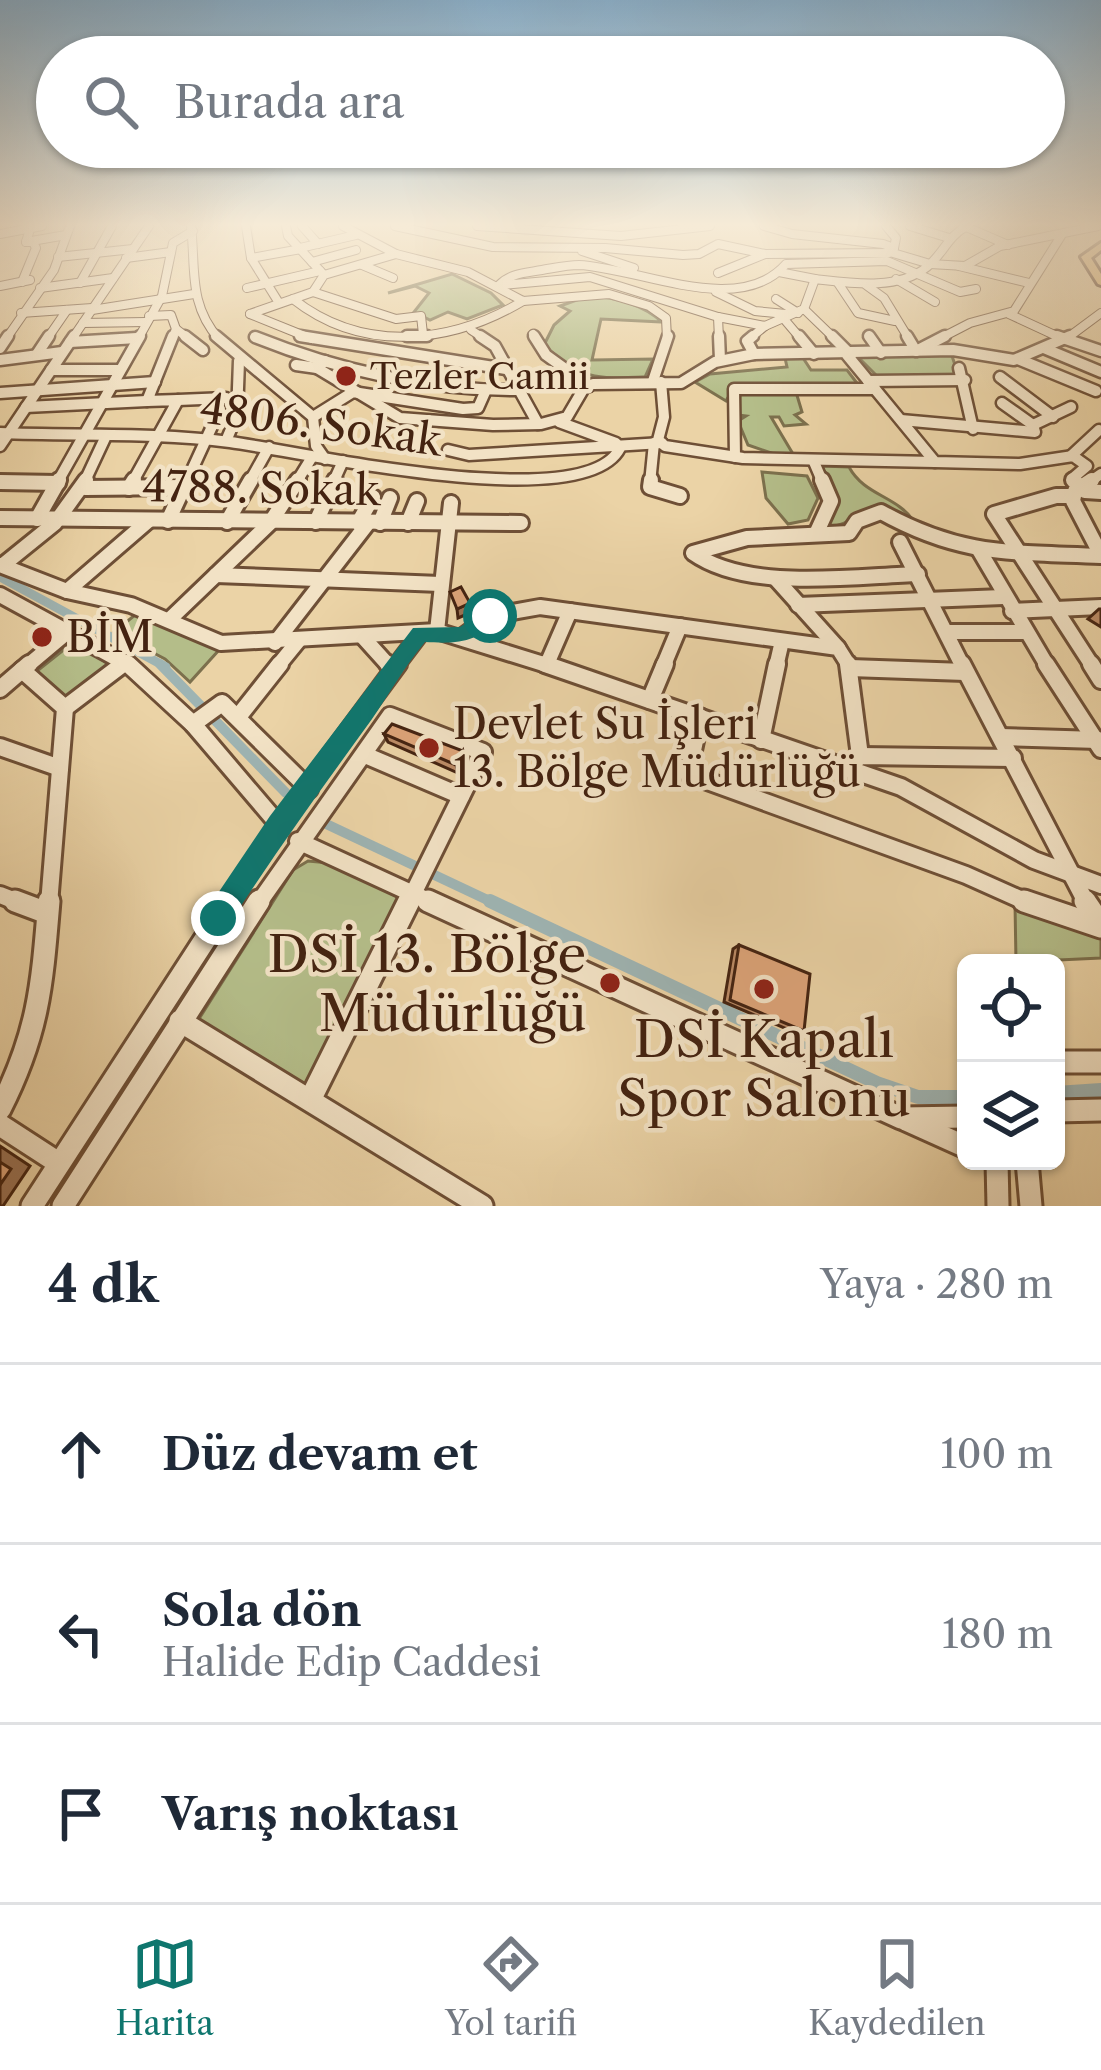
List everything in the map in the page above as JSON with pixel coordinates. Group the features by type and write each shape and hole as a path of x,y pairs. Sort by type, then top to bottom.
{"street":[{"path":"0,348 44,282"},
{"path":"40,289 87,282"},
{"path":"0,446 4,433 110,282"},
{"path":"37,519 159,301 164,282"},
{"path":"169,620 270,524 318,458 313,416 238,361 208,322 194,294 194,282"},
{"path":"266,307 248,292 267,282"},
{"path":"313,292 318,282"},
{"path":"492,282 523,301"},
{"path":"499,285 530,282"},
{"path":"607,282 718,317 765,326"},
{"path":"675,282 712,290 755,310 795,314"},
{"path":"712,290 765,282"},
{"path":"754,354 747,341 765,326 795,314 814,282"},
{"path":"832,282 866,285 884,298 916,351"},
{"path":"866,285 870,282"},
{"path":"903,282 931,299 914,299"},
{"path":"938,282 960,292 976,289"},
{"path":"916,351 970,323 1009,314 1022,301 1026,282"},
{"path":"263,283 278,303"},
{"path":"838,283 859,315 896,321"},
{"path":"37,354 69,304 76,284"},
{"path":"423,334 421,316 396,319 313,292 250,314 304,338 506,369"},
{"path":"292,299 320,320 340,327 446,337 471,330 523,301 594,293 649,307 667,318 669,334 657,382 664,417 650,487 680,496"},
{"path":"0,317 69,304 92,309 194,294"},
{"path":"776,299 849,355 935,462"},
{"path":"1018,359 1065,340 1101,313"},
{"path":"795,314 814,354"},
{"path":"1009,314 1101,351"},
{"path":"83,323 171,315 176,329 203,350"},
{"path":"718,317 720,360"},
{"path":"147,401 176,329"},
{"path":"471,330 495,346 538,424"},
{"path":"533,334 546,356 590,386 681,383 720,360 754,354 969,351 1018,359 1096,391"},
{"path":"869,336 881,353"},
{"path":"255,337 321,364 351,390 400,418 560,422 618,446"},
{"path":"0,360 137,338"},
{"path":"1046,350 1101,372"},
{"path":"313,416 351,390 379,351"},
{"path":"226,441 237,415 238,361"},
{"path":"296,365 366,368 486,390 572,372"},
{"path":"51,370 119,370"},
{"path":"735,457 734,389 872,385 962,374 973,429"},
{"path":"1000,376 1053,417"},
{"path":"0,393 155,382"},
{"path":"560,422 590,386"},
{"path":"351,390 463,409 478,408 486,390"},
{"path":"26,407 178,400 223,403 168,521"},
{"path":"129,488 178,400"},
{"path":"901,420 1035,432 1033,425 1001,403"},
{"path":"1033,425 1071,407"},
{"path":"448,450 470,455 658,443 735,457 814,462 1020,464 1071,456 1099,430"},
{"name":"4806. Sokak","path":"4,433 226,441 430,476 568,479 602,468 614,460 618,446"},
{"path":"1,565 64,518 85,488 106,436"},
{"path":"227,522 269,448"},
{"path":"918,574 776,579 700,561 693,549 747,538 849,533 857,520 881,512 928,538 979,550 1101,556 1073,478 1087,466 1071,456"},
{"path":"316,522 344,461"},
{"path":"814,462 831,496 816,534"},
{"path":"1076,492 1101,474"},
{"path":"0,482 58,483"},
{"path":"85,488 184,487"},
{"path":"1101,492 1076,492 994,510 1016,554 1101,680"},
{"path":"369,523 373,497"},
{"path":"275,643 390,498"},
{"path":"408,523 417,501"},
{"path":"32,1206 279,825 391,668 428,632 451,503"},
{"name":"4788. Sokak","path":"0,518 521,523"},
{"path":"68,592 148,521"},
{"path":"900,542 1067,873 1101,926"},
{"path":"979,550 1008,604 1099,743"},
{"path":"1,565 68,592 131,605 221,643 428,632 464,636 761,740 853,762 1034,860 1101,885"},
{"path":"215,575 440,584"},
{"path":"776,579 850,668 853,762"},
{"path":"1,597 211,709 238,717 309,789"},
{"path":"798,604 931,599 1101,607"},
{"path":"464,636 490,616 518,609 570,611 838,648"},
{"path":"547,664 570,611"},
{"path":"650,700 680,626"},
{"path":"0,689 70,630"},
{"path":"948,632 1026,632"},
{"path":"362,636 391,668"},
{"path":"238,717 299,640"},
{"path":"761,740 782,640"},
{"path":"0,1109 28,1054 42,987 65,708 126,662"},
{"path":"850,668 965,671"},
{"path":"22,670 65,708"},
{"path":"211,709 279,825"},
{"path":"62,1206 298,841 390,716 483,752 310,1100"},
{"path":"700,717 688,774 966,875 1058,916 1101,926"},
{"path":"1001,737 1099,743"},
{"path":"0,747 60,768"},
{"path":"365,755 461,796"},
{"path":"853,762 1013,758"},
{"path":"298,841 420,879 957,1143"},
{"path":"0,896 47,913"},
{"path":"180,1021 482,1206"},
{"path":"1065,1061 1101,1062"},
{"path":"1065,1112 1101,1110"},
{"path":"901,1118 957,1117"},
{"path":"0,1125 58,1162"},
{"path":"997,1170 998,1206"},
{"path":"1028,1170 1031,1206"}],"green space":[{"path":"424,282 469,282 503,305 467,319 448,312 430,320 414,312 429,293 415,286 388,293"},
{"path":"588,296 627,303 662,322 601,319 592,360 653,359 645,377 590,375 568,365 544,345 554,325 570,311 560,306"},
{"path":"951,353 959,377 880,379 858,357"},
{"path":"785,358 803,358 811,370 847,370 860,387 734,387 726,401 695,382 710,374 787,367"},
{"path":"796,392 802,412 795,415 806,424 784,426 779,417 771,417 793,454 777,455 748,445 738,421 746,416 738,415 738,393"},
{"path":"822,466 849,467 863,484 913,520 869,510 824,528 836,500"},
{"path":"762,472 807,476 818,498 808,520 788,524 766,498"},
{"path":"135,615 219,650 190,682 165,659 114,632"},
{"path":"76,640 112,667 67,700 37,671"},
{"path":"308,861 329,863 408,902 306,1087 197,1022 293,870"},
{"path":"1015,904 1101,938 1101,958 1016,954"}],"building":[{"path":"461,587 470,603 457,609 450,592"},
{"path":"392,724 463,751 456,765 384,734"},
{"name":"DSİ Kapalı Spor Salonu","path":"739,945 810,974 804,1031 730,1000"},
{"path":"0,1162 11,1169 0,1185"}],"waterway":[{"path":"0,577 166,667"},
{"path":"160,664 286,793"},
{"path":"322,822 496,904"},
{"path":"490,901 877,1083 918,1097 957,1097"},
{"path":"1065,1092 1101,1090"}],"place":[{"name":"Tezler Camii","path":"346,376"},
{"name":"BİM","path":"42,637"},
{"name":"Devlet Su İşleri 13. Bölge Müdürlüğü","path":"429,748"},
{"name":"DSİ 13. Bölge Müdürlüğü","path":"610,983"},
{"name":"DSİ Kapalı Spor Salonu","path":"764,989"}],"route":[{"path":"218,918 279,825 420,634 436,631 464,636 490,616"}]}
